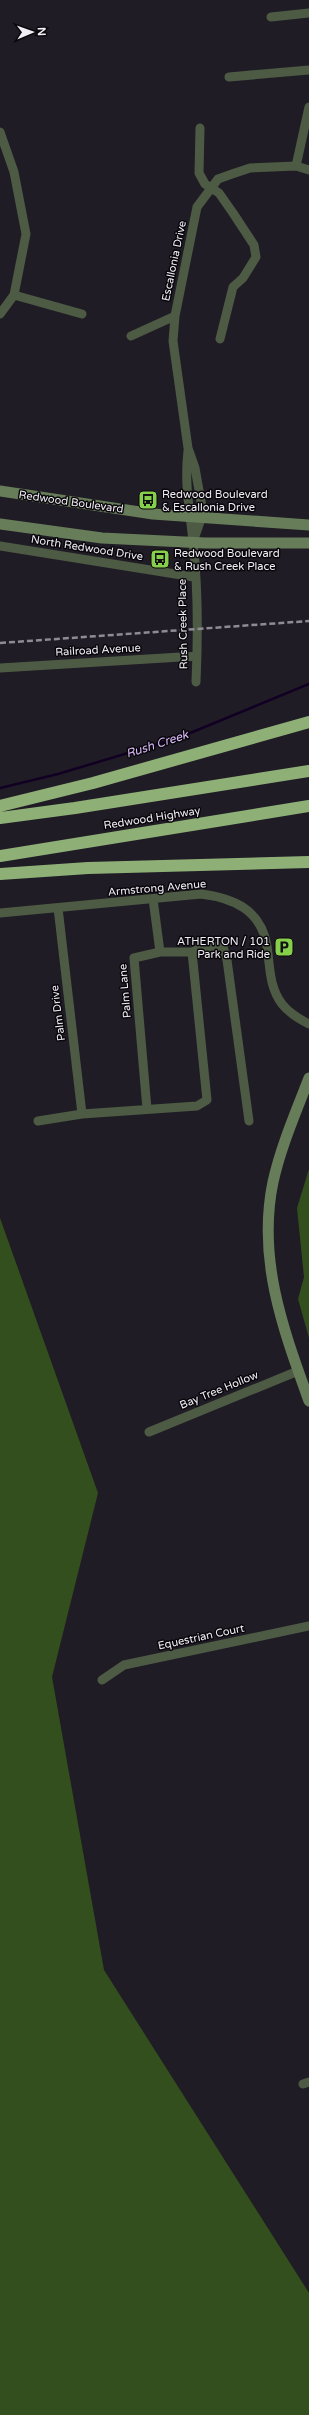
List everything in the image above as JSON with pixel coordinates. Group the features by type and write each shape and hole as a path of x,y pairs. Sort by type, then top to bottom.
{"highway":[{"path":"0,806 93,783 309,722"},
{"name":"Redwood Highway","path":"0,818 75,808 309,771"},
{"name":"Redwood Highway","path":"0,856 309,806"},
{"path":"0,874 88,868 309,862"}],"main road":[{"name":"Redwood Boulevard","path":"0,491 188,518 309,525"},
{"path":"0,524 102,538 193,542 309,543"},
{"path":"309,1078 283,1148 273,1182 267,1244 270,1272 278,1312 309,1401"}],"street":[{"path":"271,17 309,13"},
{"path":"229,77 309,70"},
{"path":"296,166 309,107"},
{"path":"200,128 199,168 205,184 219,193 254,245 256,257 243,278 233,287 220,339"},
{"path":"0,132 14,172 26,234 14,295 0,314"},
{"name":"Escallonia Drive","path":"193,542 201,519 201,504 195,468 188,448 173,341 175,316 197,207 210,187 218,179 250,168 296,166 309,170"},
{"path":"14,295 82,314"},
{"path":"131,336 175,316"},
{"name":"Escallonia Drive","path":"188,448 186,468 188,518 193,542"},
{"name":"Rush Creek Place","path":"193,542 197,656 196,682"},
{"name":"North Redwood Drive","path":"0,546 194,578"},
{"name":"Railroad Avenue","path":"0,668 197,656"},
{"name":"Armstrong Avenue","path":"0,913 153,900 201,894 220,896 237,902 249,911 260,924 267,944 270,977 282,1005 297,1018 309,1024"},
{"path":"153,900 160,952"},
{"name":"Palm Drive","path":"58,908 82,1114"},
{"name":"Palm Lane","path":"147,1109 134,958 160,952 192,952 204,947 223,946 228,960 249,1120"},
{"path":"38,1121 82,1114 197,1106 207,1100 192,952"},
{"name":"Bay Tree Hollow","path":"149,1432 298,1371"},
{"name":"Equestrian Court","path":"102,1680 124,1665 309,1626"}],"green space":[{"path":"309,1169 309,1338 298,1299 304,1277 297,1208"},
{"path":"0,1218 98,1493 52,1677 104,1970 309,2293 309,2415 0,2415"}],"waterway":[{"name":"Rush Creek","path":"0,788 58,774 178,738 309,684"}],"railway":[{"path":"0,643 309,621"}],"place":[{"name":"Redwood Boulevard & Escallonia Drive","path":"148,500"},
{"name":"Redwood Boulevard & Rush Creek Place","path":"160,559"},
{"name":"ATHERTON / 101 Park and Ride","path":"284,947"}]}
